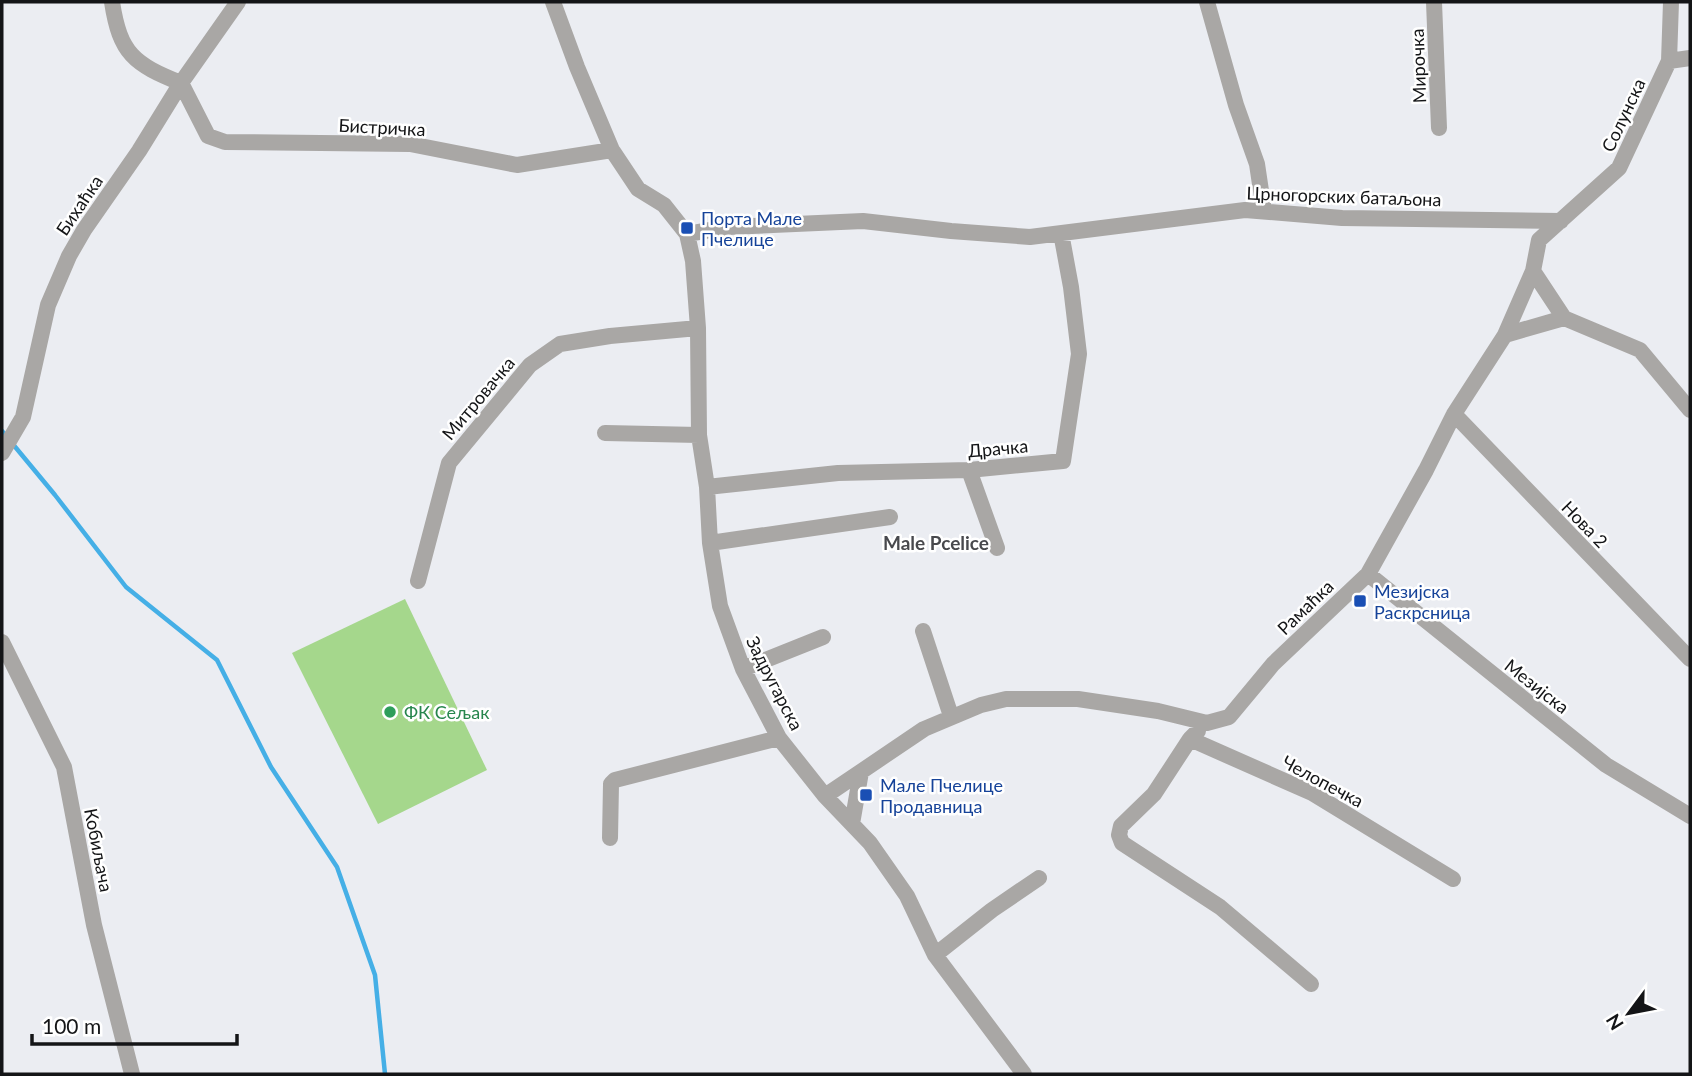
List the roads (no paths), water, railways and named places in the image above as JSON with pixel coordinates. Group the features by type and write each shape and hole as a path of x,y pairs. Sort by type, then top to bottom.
{"street":[{"path":"112,2 122,43 133,58 148,69 181,83"},
{"name":"Бихаћка","path":"7,445 23,417 48,305 69,256 181,83 238,2"},
{"path":"553,2 612,149 638,189 664,205 687,234"},
{"path":"1207,2 1236,105 1257,164 1264,211"},
{"name":"Мирочка","path":"1434,2 1439,128"},
{"name":"Солунска","path":"1561,220 1619,168 1670,61 1671,2"},
{"path":"1670,61 1690,58"},
{"name":"Бистричка","path":"181,83 208,136 225,142 410,144 517,165 612,149"},
{"name":"Црногорских батаљона","path":"687,234 728,227 863,221 951,232 1030,237 1245,210 1342,218 1561,220"},
{"path":"1561,220 1539,240 1533,271 1564,318 1640,350 1688,405"},
{"name":"Драчка","path":"707,487 838,473 969,470 1063,461 1079,354 1061,233"},
{"name":"Задругарска","path":"687,234 693,261 698,328 699,435 707,487 710,543 720,606 743,669 779,738 825,796 870,843 907,896 935,955 1024,1074"},
{"name":"Рамаћка","path":"1207,723 1229,717 1273,664 1368,573 1454,414 1505,335 1533,271"},
{"path":"1505,335 1564,318"},
{"name":"Митровачка","path":"418,581 449,463 530,365 560,344 698,328"},
{"name":"Нова 2","path":"1454,414 1690,659"},
{"path":"605,433 699,435"},
{"path":"969,470 997,548"},
{"path":"710,543 890,517"},
{"name":"Мезијска","path":"1368,573 1606,765 1690,816"},
{"path":"923,631 951,716"},
{"path":"743,669 822,637"},
{"name":"Кобиљача","path":"2,642 64,767 94,925 132,1074"},
{"path":"825,796 924,729 951,716 1006,699 1078,699 1158,711 1207,723"},
{"path":"1207,723 1190,739 1154,794 1121,826 1119,835 1122,843 1220,907 1311,984"},
{"path":"610,838 611,785 615,780 779,738"},
{"name":"Челопечка","path":"1190,739 1312,793 1453,879"},
{"path":"852,824 861,772"},
{"path":"935,955 992,910 1039,878"}],"waterway":[{"path":"2,431 126,587 217,660 271,767 337,867 375,975 385,1074"}],"place":[{"name":"Порта Мале Пчелице","path":"687,228"},
{"name":"Мезијска Раскрсница","path":"1360,601"},
{"name":"ФК Сељак","path":"390,712"},
{"name":"Мале Пчелице Продавница","path":"866,795"}],"district":[{"name":"Male Pcelice","path":"936,542"}]}
